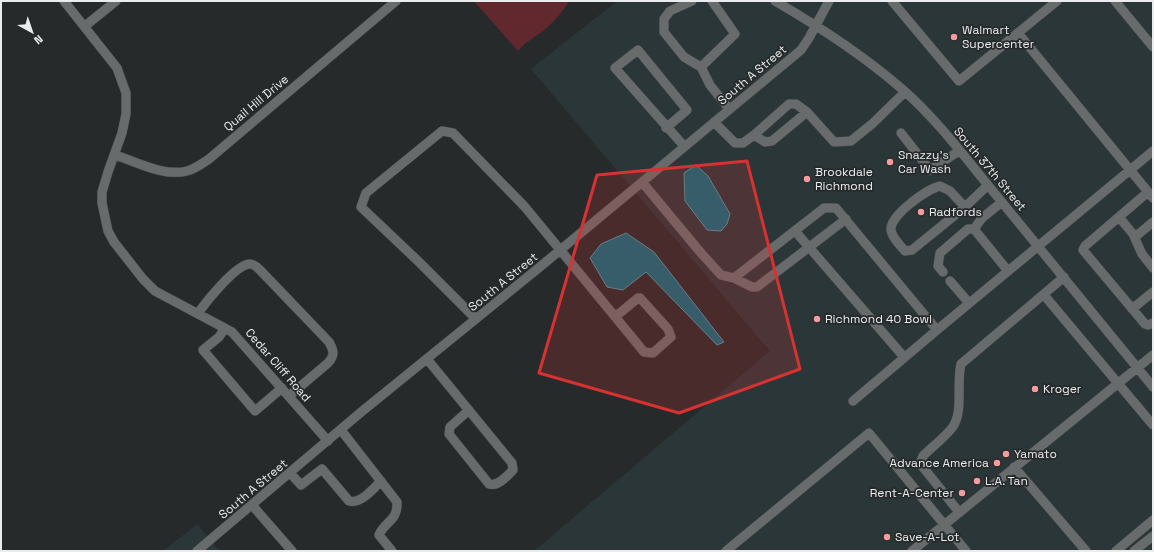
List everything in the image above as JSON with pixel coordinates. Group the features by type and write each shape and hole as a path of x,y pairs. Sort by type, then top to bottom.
{"street":[{"name":"Cedar Cliff Road","path":"64,1 117,68 126,93 126,114 122,133 102,192 102,203 108,232 143,279 155,291 225,328 245,345 328,441"},
{"path":"85,26 116,1"},
{"path":"692,1 670,11 664,19 664,32 684,57 701,67 710,85 729,109"},
{"path":"701,67 735,34 712,1"},
{"name":"South 37th Street","path":"775,1 817,25 865,59 905,92 988,185 1153,387"},
{"name":"South A Street","path":"197,551 340,430 801,50 817,25 829,1"},
{"path":"892,1 959,81 1057,1"},
{"path":"1115,1 1153,47"},
{"name":"Quail Hill Drive","path":"115,155 168,172 189,171 209,159 391,2"},
{"path":"1018,33 1151,195 1119,217 1085,246 1083,250 1145,324 1148,325 1153,323"},
{"path":"666,128 687,110 638,50 616,68 666,128 684,146"},
{"path":"714,122 735,143 743,143 789,104 796,104 807,112 834,142 851,141 872,124 905,92"},
{"path":"754,135 765,142 772,141 807,112"},
{"path":"476,319 361,207 366,193 442,131 453,133 525,207 615,317 646,353 653,353 671,337 668,329 640,298 638,298 615,317"},
{"path":"901,133 930,170 959,151"},
{"path":"853,401 969,303 1152,154"},
{"path":"642,182 721,275 734,278 752,287 757,287 846,219"},
{"path":"965,207 950,191 940,186 931,188 892,220 890,229 892,236 905,251 912,250 965,207 988,185"},
{"path":"974,229 982,218 1002,202"},
{"path":"734,278 824,208 836,208 937,330"},
{"path":"1119,217 1150,258 1153,268"},
{"path":"1135,237 1153,222"},
{"path":"943,272 938,266 940,253 968,229 974,229"},
{"path":"974,229 1008,271"},
{"path":"795,231 904,357"},
{"path":"198,313 211,296 241,267 248,264 254,265 260,270 330,342 334,351 333,357 328,363 289,396"},
{"path":"959,512 922,466 921,461 923,456 952,428 956,422 961,364 1064,277"},
{"path":"950,282 969,303"},
{"path":"1132,309 1153,292"},
{"path":"1044,294 1153,425"},
{"path":"225,328 204,350 255,411 282,388"},
{"path":"912,551 1153,355"},
{"path":"427,359 469,410 512,463 513,470 498,484 489,484 450,434 450,427 469,410"},
{"path":"340,430 397,502 398,509 394,517 381,529 379,535 392,551"},
{"path":"726,551 869,433 966,551"},
{"path":"1014,467 1086,551"},
{"path":"290,473 301,485 322,469 349,501 354,502 360,500 381,481"},
{"path":"252,505 292,551"},
{"path":"1116,551 1153,520"},
{"path":"1134,551 1153,536"}],"highlighted area":[{"path":"747,161 800,369 679,413 539,373 597,175"}],"shaded area":[{"path":"474,1 569,1 561,13 549,26 526,43 518,51"},
{"path":"617,1 1153,1 1153,551 534,551 770,351 531,69"},
{"path":"197,524 220,551 163,551"}],"water":[{"path":"696,165 708,176 730,214 727,224 721,231 707,230 685,201 684,173"},
{"path":"626,233 654,252 724,342 717,345 646,272 623,290 607,287 590,258 601,244"}],"place":[{"name":"Walmart Supercenter","path":"954,37"},
{"name":"Snazzy's Car Wash","path":"890,162"},
{"name":"Brookdale Richmond","path":"807,179"},
{"name":"Radfords","path":"921,212"},
{"name":"Richmond 40 Bowl","path":"817,319"},
{"name":"Kroger","path":"1035,389"},
{"name":"Yamato","path":"1006,454"},
{"name":"Advance America","path":"997,463"},
{"name":"L.A. Tan","path":"977,481"},
{"name":"Rent-A-Center","path":"962,493"},
{"name":"Save-A-Lot","path":"887,537"}]}
